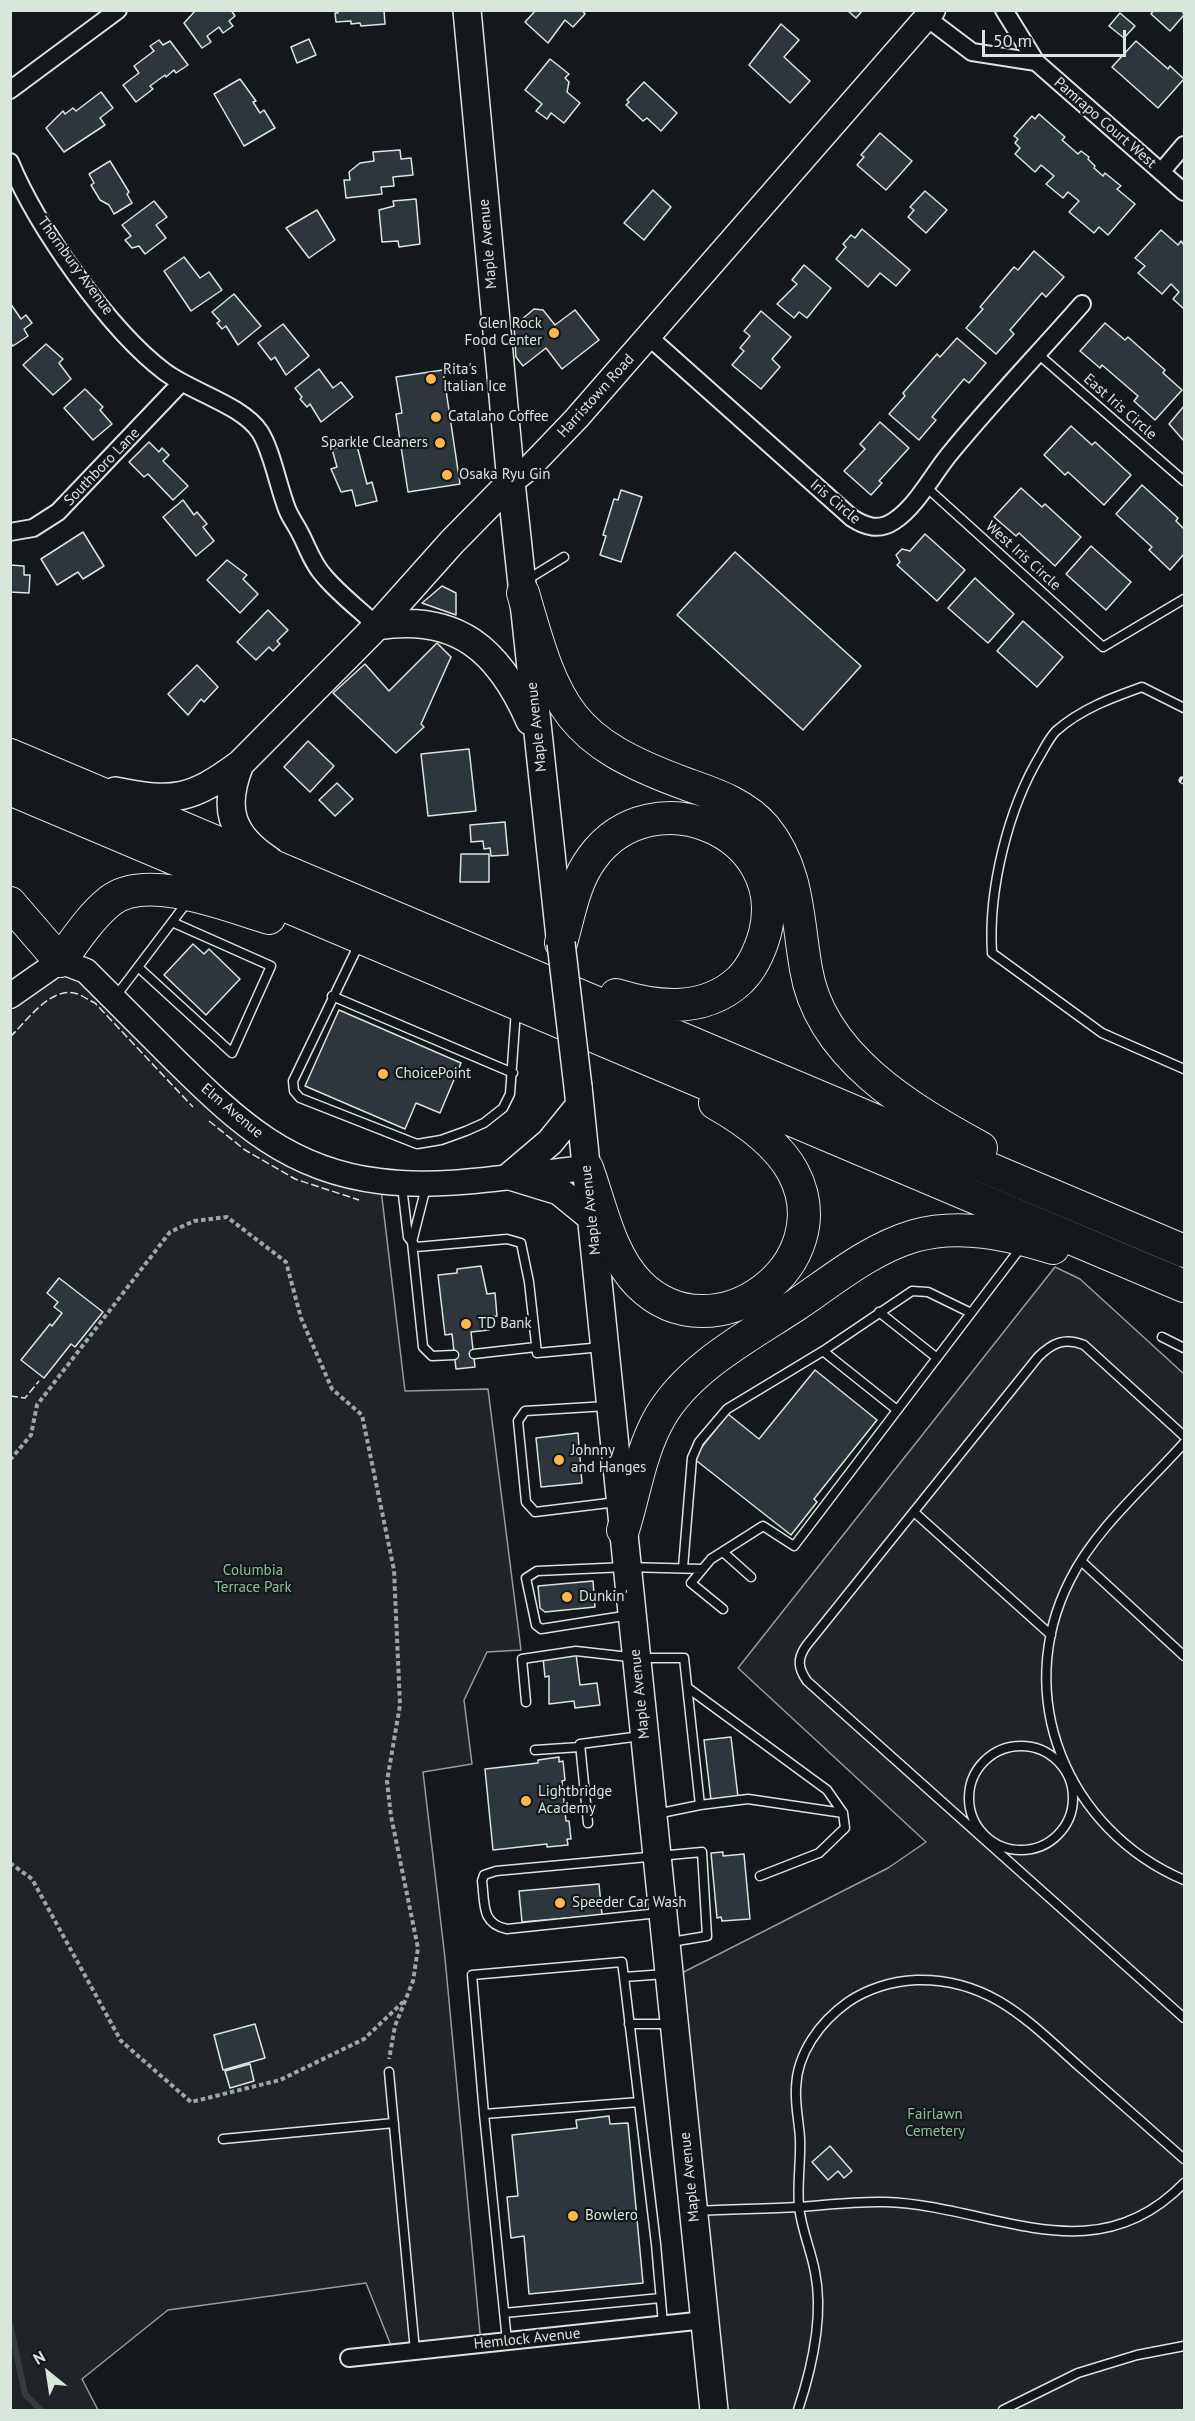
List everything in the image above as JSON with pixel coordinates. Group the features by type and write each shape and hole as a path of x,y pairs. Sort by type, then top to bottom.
{"highway":[{"path":"523,588 551,681 562,704 576,722 605,747 633,763 741,806 763,825 780,848 791,871 812,995 834,1036 851,1056 896,1094 967,1141 1173,1245"},
{"path":"10,755 1173,1245"},
{"path":"10,789 1185,1286"},
{"path":"484,955 635,1000 661,1005 686,1005 710,999 731,988 749,971 761,949 767,925 767,903 762,881 741,846 724,832 704,822 663,817 640,821 622,830 603,844 591,860 580,880 561,943"},
{"path":"10,903 60,961 99,911 126,892 158,889 192,896 276,920 352,935"},
{"path":"521,1006 694,1091 721,1106 765,1138 793,1173 801,1194 802,1218 799,1239 791,1260 779,1278 760,1295 739,1305 718,1311 695,1311 672,1306 652,1295 638,1282 624,1263 614,1244 587,1168"},
{"path":"622,1515 659,1418 674,1396 716,1359 860,1261 886,1246 914,1236 943,1231 974,1231 1026,1240 1185,1293"}],"main road":[{"name":"Maple Avenue","path":"471,14 511,482 587,1168 714,2410"},
{"name":"Harristown Road","path":"76,782 159,799 180,798 217,781 240,764 376,626 452,542 511,482"},
{"path":"376,626 420,622 441,626 481,648 509,680 538,739"},
{"path":"240,764 229,797 231,815 249,845 284,870"},
{"path":"510,1176 550,1142 579,1096"},
{"path":"510,1176 559,1191 592,1218"}],"street":[{"path":"10,90 118,10"},
{"name":"Pamrapo Court West","path":"1004,10 1036,62 1185,192"},
{"path":"930,14 972,52 1036,62"},
{"name":"Harristown Road","path":"511,482 551,447 930,14"},
{"path":"1161,172 1185,145"},
{"name":"Thornbury Avenue","path":"10,162 15,188 98,302 129,338 162,369 182,383 247,418 260,431 268,448 273,470 288,511 302,535 309,555 323,576 376,626"},
{"name":"Iris Circle","path":"649,337 852,518 866,527 879,528 892,523 908,510 925,486 1082,304"},
{"name":"Southboro Lane","path":"10,532 33,528 58,512 182,383"},
{"path":"10,996 60,961"},
{"name":"Elm Avenue","path":"60,961 86,972 220,1105 249,1129 279,1149 308,1163 343,1175 401,1182 510,1176 587,1168"},
{"name":"Hemlock Avenue","path":"349,2358 705,2320"}],"lane":[{"name":"East Iris Circle","path":"1038,354 1185,481"},
{"name":"West Iris Circle","path":"925,486 1103,647 1185,599"},
{"path":"523,588 564,557"},
{"path":"1185,708 1142,687 1092,706 1054,732 1027,776 1007,835 990,923 992,953 1061,1006 1102,1033 1185,1069"},
{"path":"114,999 192,896"},
{"path":"138,967 232,1053 271,966 172,922"},
{"path":"352,935 332,996 293,1081 294,1091 300,1098 417,1144 441,1140 484,1123 503,1108 510,1094 521,1006"},
{"path":"332,996 513,1073"},
{"path":"401,1182 408,1237 416,1247 507,1239 521,1243 529,1282 537,1353 605,1347"},
{"path":"427,1182 412,1242 423,1347 432,1356 454,1355"},
{"path":"723,1609 691,1583 711,1558 763,1526 794,1546 1026,1240"},
{"path":"683,1568 692,1458 699,1442 727,1409 823,1351 912,1291 928,1292 971,1313"},
{"path":"879,1312 937,1358"},
{"path":"1162,1336 1185,1348"},
{"path":"1185,1436 1084,1345 1065,1341 1055,1344 1038,1357 806,1646 800,1655 799,1664 807,1681 1185,2018"},
{"path":"474,1354 536,1347"},
{"path":"823,1351 897,1410"},
{"path":"610,1406 525,1411 518,1420 526,1502 535,1512 622,1515"},
{"path":"1185,1443 1097,1540 1081,1562 1061,1601 1051,1635 1048,1677 1052,1722 1068,1774 1073,1790 1073,1806 1068,1821 1050,1842 1021,1851 1004,1848 987,1840 970,1814 968,1799 970,1782 978,1767 993,1754 1010,1747 1028,1746 1045,1751 1058,1761 1068,1774 1082,1798 1117,1839 1141,1858 1185,1880"},
{"path":"914,1512 1051,1635"},
{"path":"723,1552 751,1577"},
{"path":"1081,1562 1185,1656"},
{"path":"631,1615 541,1629 536,1625 526,1578 537,1571 626,1567 702,1569"},
{"path":"526,1702 522,1659 576,1651 638,1658 684,1658 700,1805"},
{"path":"688,1688 827,1790 843,1813 845,1828 819,1853 760,1876"},
{"path":"588,1823 580,1743 645,1736"},
{"path":"535,1750 580,1747"},
{"path":"653,1814 748,1799 843,1813"},
{"path":"663,1912 507,1929 494,1927 489,1921 482,1881 484,1875 496,1871 702,1852 707,1936 666,1942"},
{"path":"507,2341 472,1975 622,1962 663,2324"},
{"path":"624,1977 669,1974"},
{"path":"798,2410 813,2357 817,2301 816,2276 799,2207 800,2137 796,2088 798,2068 806,2048 819,2028 849,2001 880,1986 906,1981 933,1980 958,1983 1000,2000 1018,2012 1185,2159"},
{"path":"629,2024 674,2024"},
{"path":"389,2072 415,2351"},
{"path":"484,2114 639,2102"},
{"path":"223,2139 394,2123"},
{"path":"694,2211 799,2207 855,2202 897,2203 974,2214 1038,2230 1075,2232 1092,2231 1138,2216 1158,2205 1185,2183"},
{"path":"504,2313 661,2298"},
{"path":"1003,2410 1078,2373 1137,2355 1185,2346"}],"path":[{"path":"10,1460 32,1435 35,1411 40,1400 170,1232 194,1221 227,1217 286,1262 301,1318 332,1389 362,1415 394,1570 400,1705 387,1781 391,1816 418,1948 413,1981 390,2043 389,2072"},
{"path":"10,1863 32,1879 121,2041 191,2102 280,2080 363,2039 406,1999"}],"green space":[{"name":"Columbia Terrace Park","path":"60,961 249,1129 380,1181 405,1391 488,1389 521,1650 487,1652 464,1700 472,1764 423,1772 445,1958 481,2344 394,2353 366,2283 168,2310 82,2379 98,2410 11,2410 10,996"},
{"name":"Fairlawn Cemetery","path":"1055,1267 1080,1279 1184,1374 1184,2410 714,2410 670,1979 888,1868 926,1842 738,1668"}],"building":[{"path":"196,10 231,10 235,16 229,21 233,26 223,33 219,27 207,36 211,42 202,48 184,23"},
{"path":"338,10 384,10 385,24 361,26 360,23 351,24 351,21 336,22 335,13 338,13"},
{"path":"536,10 582,10 585,14 573,27 565,20 548,43 525,22"},
{"path":"847,10 863,10 856,18"},
{"path":"1154,10 1182,10 1184,15 1170,31 1151,14"},
{"path":"1120,13 1135,26 1124,38 1109,26"},
{"path":"781,24 799,40 784,57 810,81 790,103 749,65"},
{"path":"309,39 316,55 297,63 291,47"},
{"path":"159,40 163,45 170,41 188,65 176,73 174,70 166,77 165,75 150,86 153,89 136,102 123,85 139,73 134,66 154,51 150,46"},
{"path":"1136,41 1168,69 1170,66 1184,79 1158,108 1112,67"},
{"path":"550,59 569,74 565,78 569,82 567,92 580,103 564,123 551,113 547,119 536,111 542,104 525,90"},
{"path":"240,79 256,101 253,102 260,113 264,110 275,128 244,146 214,94"},
{"path":"644,82 677,113 661,131 647,118 643,121 626,105 629,102 627,100"},
{"path":"101,92 113,108 100,118 105,125 64,152 46,128 63,111 65,114 73,108 76,111"},
{"path":"1039,114 1065,137 1062,140 1078,154 1081,151 1089,157 1094,168 1103,176 1105,173 1121,186 1117,189 1135,204 1108,235 1099,227 1094,233 1069,212 1079,201 1068,192 1063,198 1046,184 1054,176 1041,165 1035,172 1015,154 1020,148 1015,143 1018,139 1014,136 1032,116 1035,119"},
{"path":"880,133 912,161 886,190 857,165 864,157 861,155"},
{"path":"400,150 401,159 411,158 413,175 393,177 394,186 381,187 382,194 346,198 344,180 350,180 349,172 360,163 374,161 373,152"},
{"path":"110,161 129,192 127,194 132,203 114,214 109,205 100,200 91,185 94,183 89,174"},
{"path":"653,190 671,207 644,240 624,223"},
{"path":"925,191 947,210 926,233 908,217 914,210 910,207"},
{"path":"416,199 420,244 399,247 398,241 382,242 379,210 394,206 393,201"},
{"path":"154,201 167,217 156,225 166,238 145,254 139,246 132,248 125,240 131,236 122,225"},
{"path":"317,210 335,240 309,258 286,228"},
{"path":"862,229 910,270 896,286 880,273 868,287 836,259 846,247 843,244 851,235 855,238"},
{"path":"1161,230 1178,245 1181,241 1184,245 1184,309 1173,299 1179,292 1171,284 1162,294 1138,273 1145,266 1135,258"},
{"path":"1034,251 1064,277 1046,297 1042,293 1010,330 1014,334 996,354 966,328 983,309 980,307 1014,267 1018,270"},
{"path":"184,257 200,278 209,272 222,290 191,311 164,271"},
{"path":"804,265 831,288 807,318 799,312 794,318 777,304 797,284 792,280"},
{"path":"234,294 261,326 238,345 226,326 222,329 217,323 220,321 212,312"},
{"path":"10,303 21,319 26,315 32,323 24,329 28,336 13,346 10,342"},
{"name":"Glen Rock Food Center","path":"534,309 543,310 555,325 575,310 599,340 562,369 546,348 523,366 516,357 514,326"},
{"path":"761,311 791,337 772,359 780,367 761,389 732,365 744,351 740,348 750,336 744,331"},
{"path":"1105,323 1125,340 1128,337 1165,370 1163,373 1182,390 1155,420 1134,401 1138,396 1102,365 1100,368 1080,351"},
{"path":"283,324 309,356 286,375 275,357 271,360 258,343"},
{"path":"957,338 986,363 969,383 964,379 932,417 936,420 919,440 889,414 905,396 903,393 937,354 940,357"},
{"path":"46,344 63,359 59,363 71,379 53,395 23,365"},
{"path":"319,369 333,388 341,382 353,397 321,422 310,404 307,407 300,399 302,397 295,388"},
{"path":"443,370 460,484 408,492 396,414 402,413 396,377"},
{"path":"85,389 103,407 100,410 112,424 93,440 64,408"},
{"path":"1184,406 1184,441 1169,424"},
{"path":"880,422 909,448 879,481 882,483 871,495 844,471 865,449 860,444"},
{"path":"1071,426 1092,445 1095,442 1131,475 1104,505 1068,472 1065,475 1044,455"},
{"path":"149,442 159,452 162,448 169,455 163,461 188,486 173,500 148,474 144,477 129,462"},
{"path":"356,442 367,484 372,482 377,501 356,506 352,490 341,492 331,469 337,467 332,449"},
{"path":"1142,485 1178,518 1176,521 1184,529 1184,554 1170,570 1149,550 1152,547 1116,514"},
{"path":"1021,488 1042,507 1045,504 1081,537 1055,566 1019,533 1016,536 994,517"},
{"path":"621,490 642,497 621,562 600,555 606,536 603,535 614,499 618,500"},
{"path":"183,500 194,515 197,512 207,524 203,527 214,541 196,556 163,517"},
{"path":"83,532 104,566 83,579 78,572 57,585 41,559"},
{"path":"925,534 965,570 937,601 897,565 900,562 896,555 902,549 910,551"},
{"path":"1091,546 1131,582 1106,610 1066,574"},
{"path":"735,552 861,666 803,730 677,615"},
{"path":"227,560 247,575 243,579 258,594 240,613 207,580"},
{"path":"10,565 24,566 24,575 30,575 29,593 10,592"},
{"path":"975,578 1014,614 988,643 948,608"},
{"path":"442,586 456,593 456,615 422,603"},
{"path":"268,610 288,630 277,641 280,644 273,651 269,647 256,660 237,642"},
{"path":"1023,621 1063,657 1037,687 997,651"},
{"path":"437,643 451,657 421,724 424,727 396,753 333,693 365,664 389,691"},
{"path":"197,665 218,687 204,702 201,699 188,715 168,694"},
{"path":"308,741 334,766 310,792 284,767"},
{"path":"469,749 476,811 428,816 421,754"},
{"path":"337,783 353,799 335,816 319,800"},
{"path":"505,822 508,855 491,856 490,848 484,849 483,841 471,842 470,825"},
{"path":"461,854 489,854 489,882 460,882"},
{"path":"193,944 204,954 209,949 240,979 206,1015 164,975"},
{"name":"ChoicePoint","path":"339,1010 461,1063 440,1113 416,1103 405,1129 305,1086"},
{"name":"TD Bank","path":"481,1266 487,1294 495,1293 497,1316 487,1317 489,1330 471,1332 475,1367 456,1369 452,1334 445,1335 438,1275 457,1273 457,1269"},
{"path":"59,1278 103,1312 75,1347 71,1344 44,1378 21,1360 50,1324 52,1326 62,1313 54,1307 58,1302 47,1293"},
{"path":"815,1370 877,1420 814,1499 817,1502 791,1535 693,1458 728,1414 759,1439"},
{"name":"Johnny and Hanges","path":"578,1433 582,1483 541,1487 536,1438"},
{"name":"Dunkin'","path":"593,1581 595,1607 545,1612 540,1608 538,1586"},
{"path":"576,1654 580,1685 597,1683 600,1705 575,1708 574,1701 549,1704 549,1676 545,1677 543,1658"},
{"path":"731,1737 738,1797 711,1800 704,1740"},
{"name":"Lightbridge Academy","path":"559,1757 559,1762 563,1761 565,1780 562,1781 566,1821 569,1821 571,1839 567,1839 568,1845 547,1847 547,1844 493,1850 485,1769 538,1763 538,1760"},
{"path":"723,1852 723,1856 744,1854 750,1919 722,1921 721,1917 717,1918 711,1853"},
{"name":"Speeder Car Wash","path":"599,1884 602,1915 522,1922 519,1891"},
{"path":"255,2024 265,2058 223,2070 214,2035"},
{"path":"250,2064 254,2081 230,2088 225,2071"},
{"name":"Bowlero","path":"609,2116 610,2124 628,2123 643,2283 529,2294 524,2236 511,2238 507,2197 518,2196 512,2135 577,2128 576,2120"},
{"path":"830,2146 852,2171 844,2178 838,2171 828,2180 812,2162"}],"waterway":[{"path":"10,2324 25,2394 41,2410"}],"fence":[{"path":"10,1037 47,1001 65,993 74,993 95,1003 193,1107"},
{"path":"209,1121 245,1150 295,1179 359,1200"},
{"path":"10,1396 25,1398 39,1381"}],"place":[{"name":"Glen Rock Food Center","path":"554,333"},
{"name":"Rita's Italian Ice","path":"431,379"},
{"name":"Catalano Coffee","path":"436,417"},
{"name":"Sparkle Cleaners","path":"440,443"},
{"name":"Osaka Ryu Gin","path":"447,475"},
{"name":"ChoicePoint","path":"383,1074"},
{"name":"TD Bank","path":"466,1324"},
{"name":"Johnny and Hanges","path":"559,1460"},
{"name":"Dunkin'","path":"567,1597"},
{"name":"Lightbridge Academy","path":"526,1801"},
{"name":"Speeder Car Wash","path":"560,1903"},
{"name":"Bowlero","path":"573,2216"}]}
